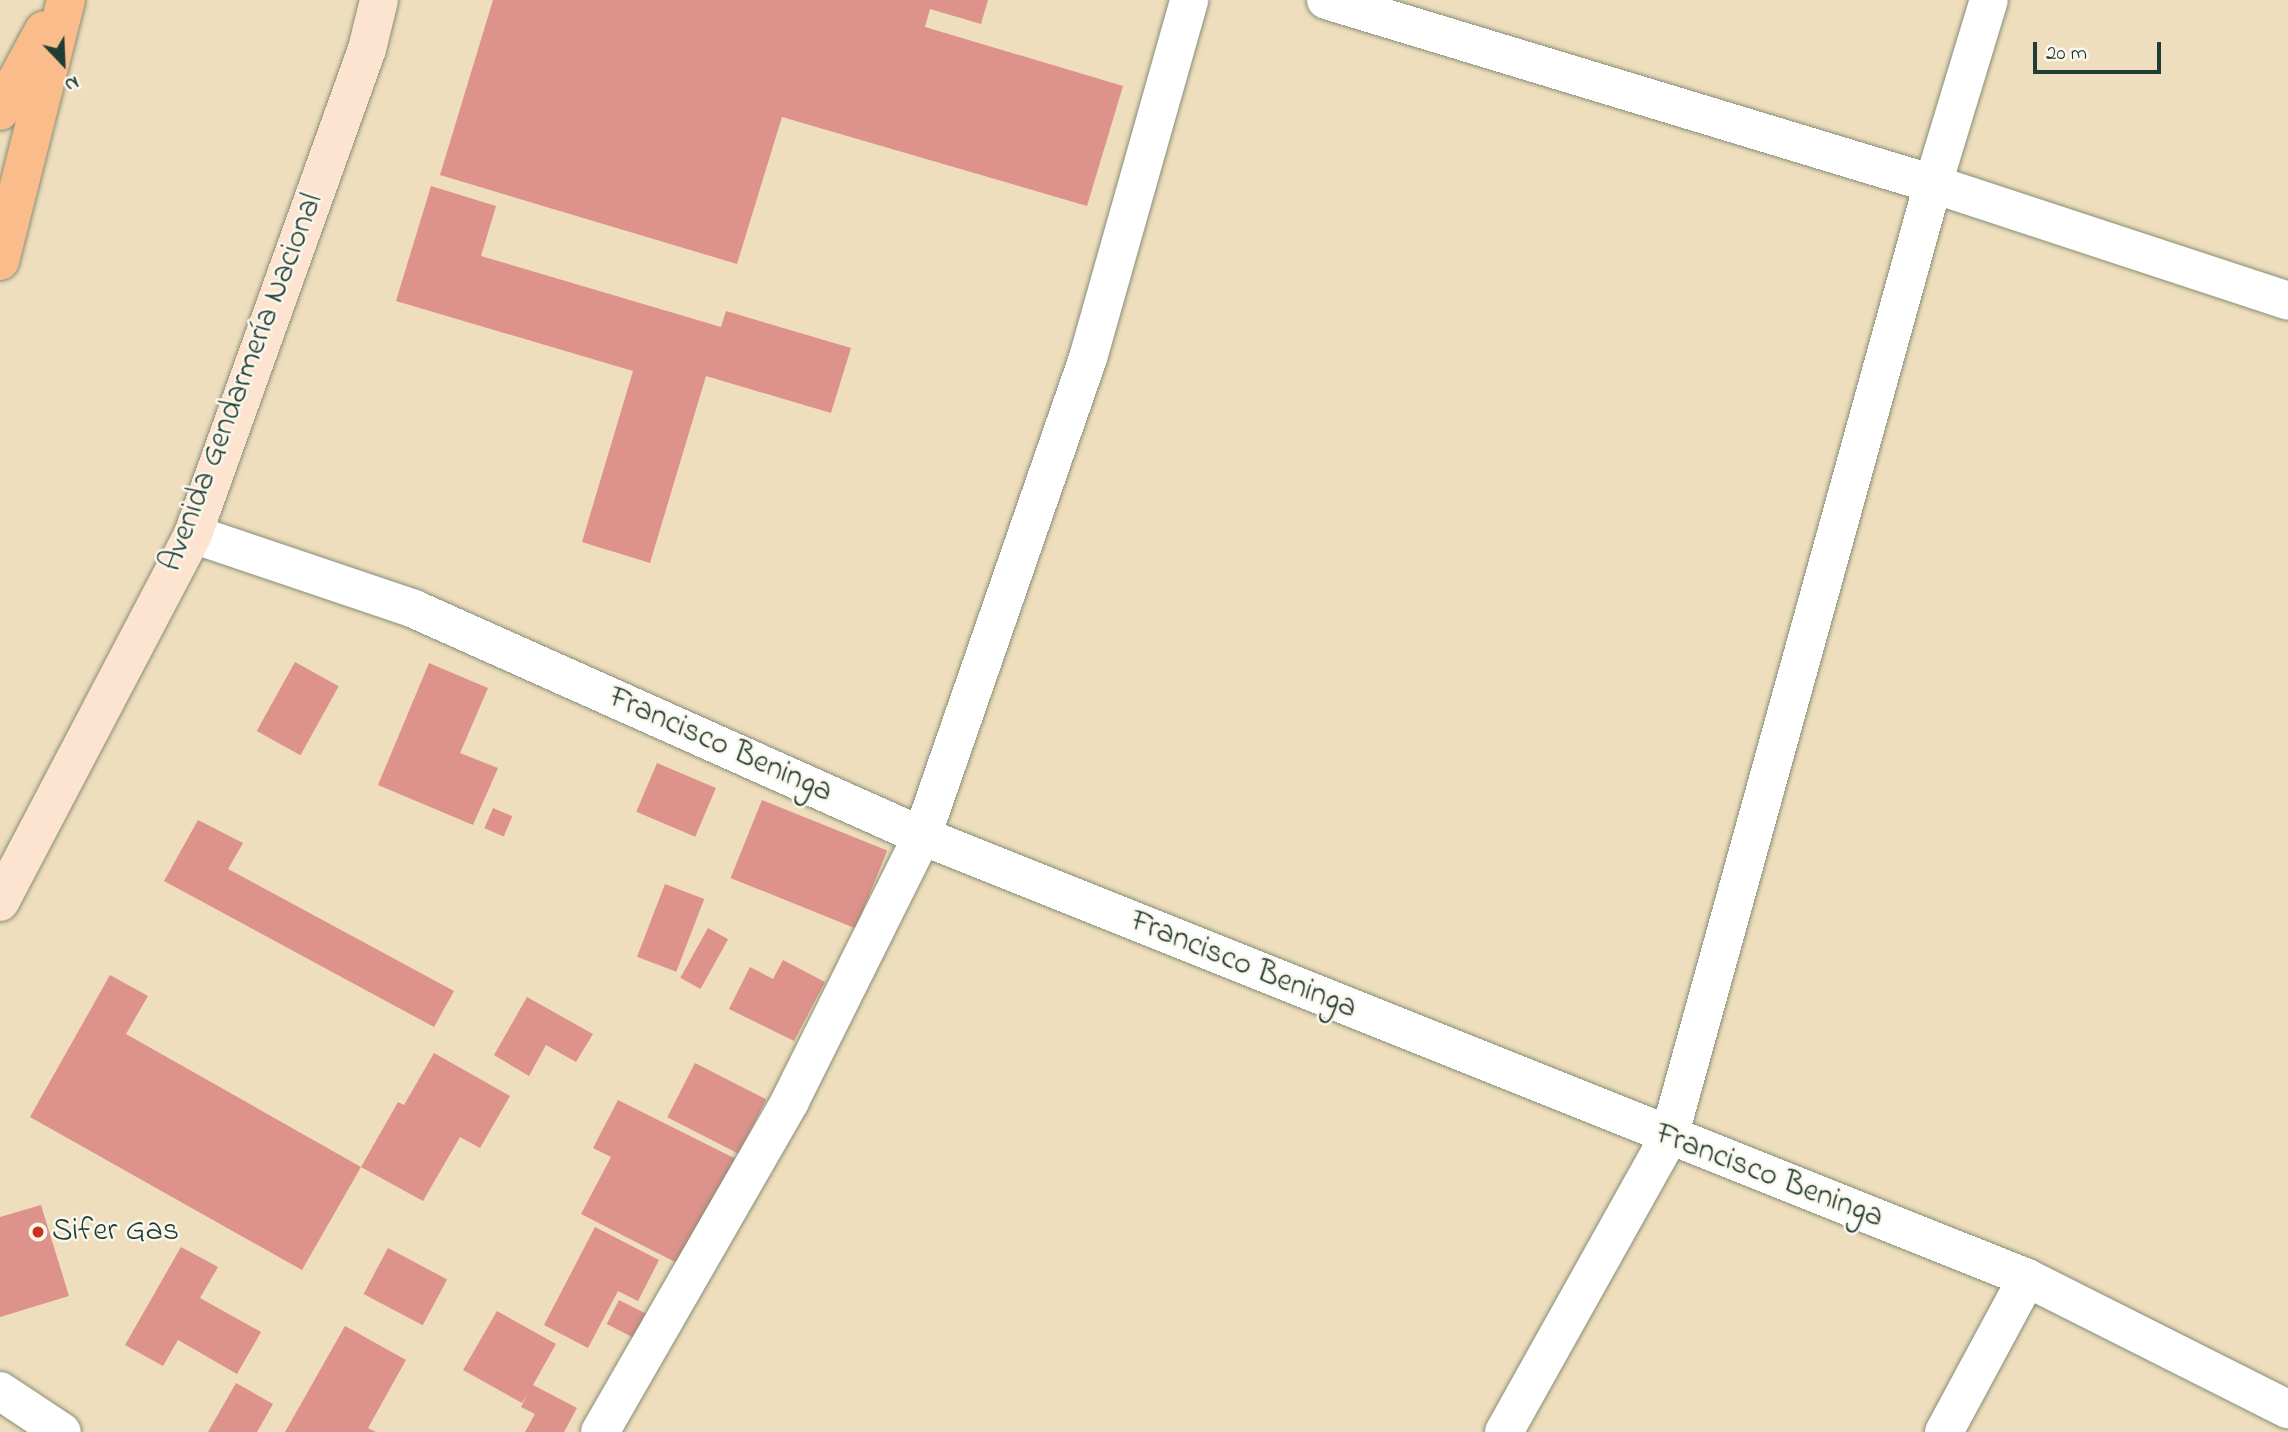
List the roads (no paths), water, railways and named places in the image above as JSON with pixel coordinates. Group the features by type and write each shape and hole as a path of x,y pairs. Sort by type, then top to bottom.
{"highway":[{"path":"0,111 60,0"},
{"path":"0,261 66,0"}],"main road":[{"name":"Avenida Gendarmería Nacional","path":"0,902 193,534 367,49 379,0"}],"street":[{"path":"600,1432 790,1101 922,836 1088,358 1189,0"},
{"path":"1326,0 1933,184 2288,301"},
{"path":"1504,1432 1669,1138 1933,184 1989,0"},
{"name":"Francisco Beninga","path":"193,534 414,609 922,836 1669,1138 2027,1278 2288,1409"},
{"path":"1944,1432 2027,1278"},
{"path":"0,1391 62,1432"}],"place":[{"name":"Sifer Gas","path":"38,1232"}]}
